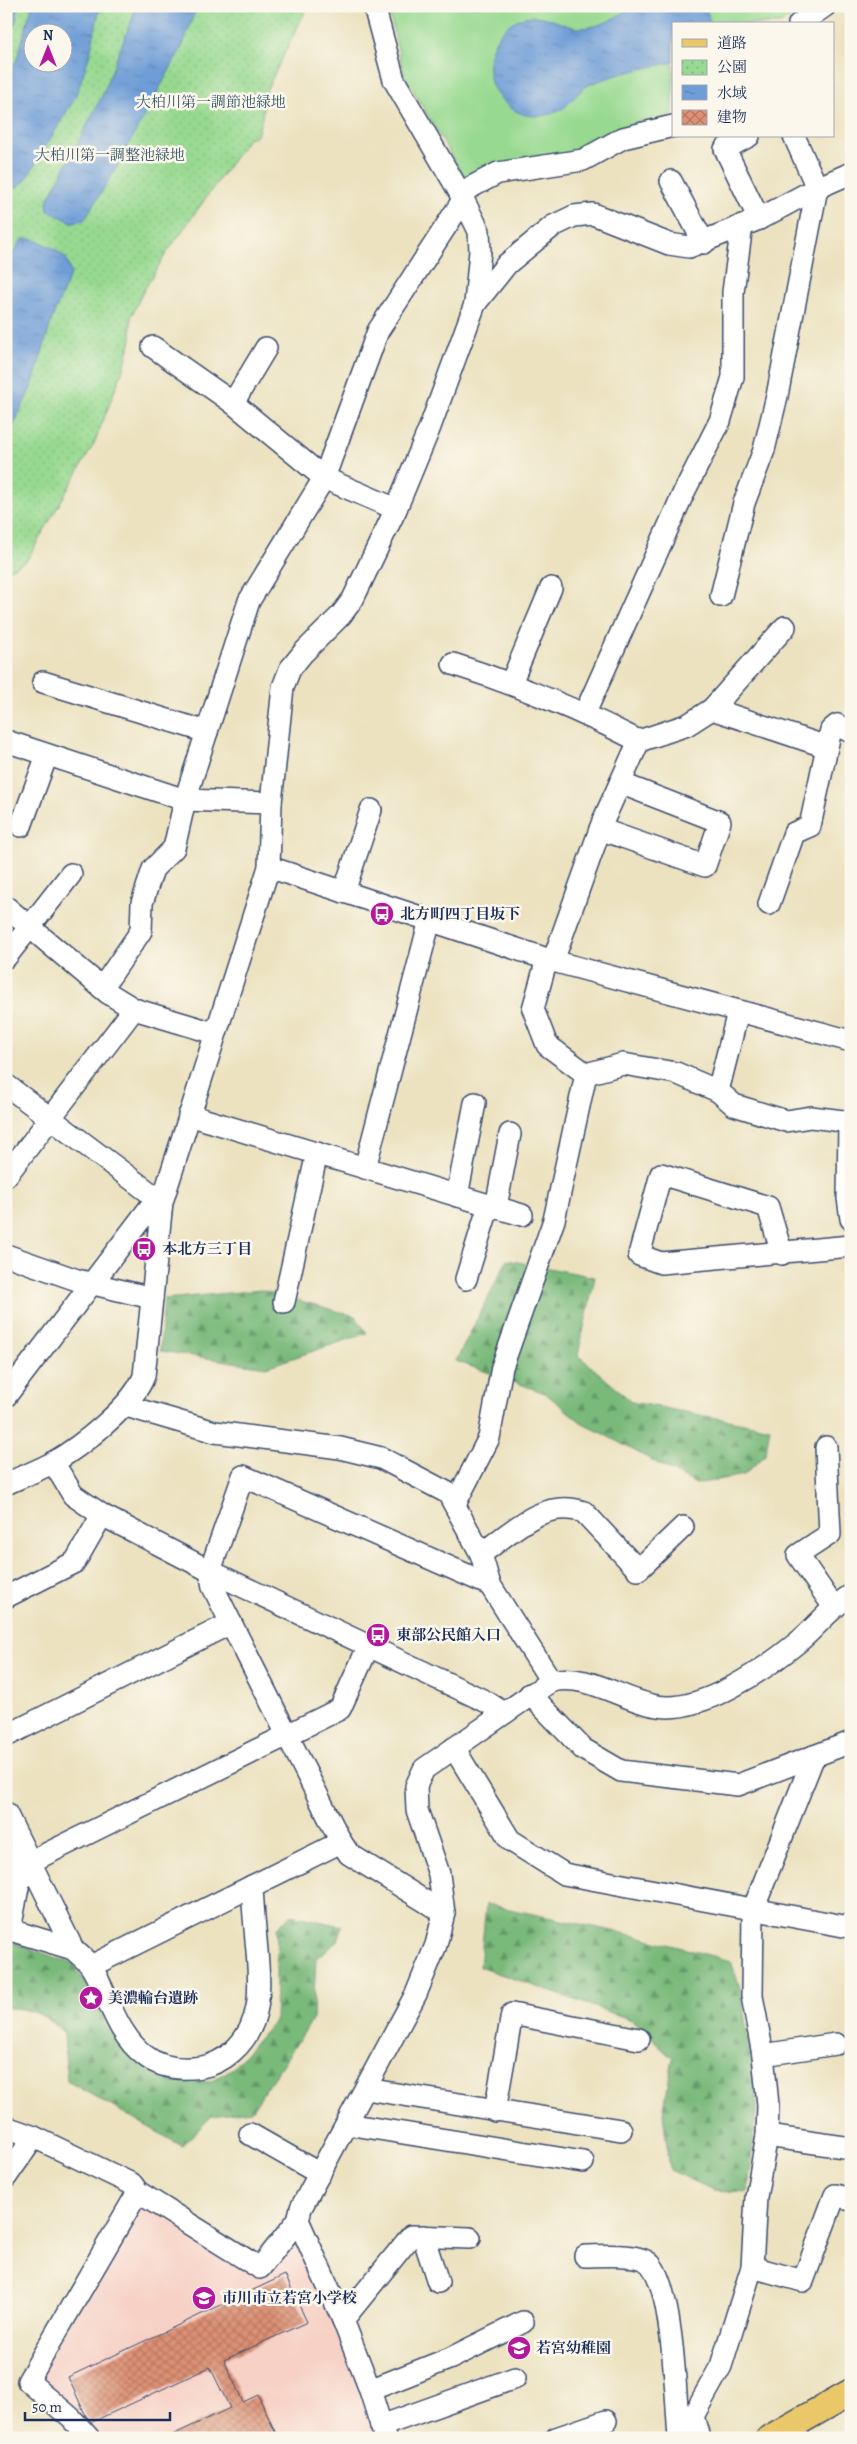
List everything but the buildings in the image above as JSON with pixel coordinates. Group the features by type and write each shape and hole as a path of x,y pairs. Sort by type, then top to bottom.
{"main road":[{"path":"770,2438 851,2392"}],"street":[{"path":"374,6 394,80 462,196 479,231 480,251 476,304"},
{"path":"802,22 825,6"},
{"path":"102,988 141,931 142,904 153,869 174,848 185,800 250,601 324,478 378,331 462,196 498,173 583,160 624,138 672,126"},
{"path":"585,713 684,492 720,421 733,376 734,292 751,222 724,149 745,138"},
{"path":"721,596 744,503 764,450 777,396 817,188 795,138"},
{"path":"6,1484 53,1462 126,1406 140,1389 144,1376 152,1298 159,1200 189,1115 269,867 271,803 283,687 290,670 303,653 341,615 353,599 396,510 476,304 507,264 553,226 574,216 593,214 669,244 689,247 704,243 751,222 851,173"},
{"path":"671,181 704,243"},
{"path":"153,347 233,403 324,478 396,510"},
{"path":"233,403 266,348"},
{"path":"511,683 551,588"},
{"path":"453,664 511,683 585,713 639,741 687,725 712,709 786,627"},
{"path":"43,682 207,732"},
{"path":"712,709 828,747"},
{"path":"769,904 794,833 810,826 831,730 837,725 851,732"},
{"path":"586,1074 547,1045 533,1009 600,830 639,741"},
{"path":"7,744 47,755 185,800 271,803"},
{"path":"21,826 47,755"},
{"path":"600,830 705,866 720,822 620,783"},
{"path":"344,892 371,810"},
{"path":"269,867 550,960 851,1041"},
{"path":"6,957 71,874"},
{"path":"6,907 102,988 134,1009 214,1033"},
{"path":"365,1168 430,920"},
{"path":"6,1176 134,1009"},
{"path":"718,1092 738,1012"},
{"path":"586,1074 623,1064 676,1074 718,1092 734,1105 786,1121 811,1117 850,1122 848,1198 851,1219"},
{"path":"455,1504 489,1438 502,1367 554,1220 586,1074"},
{"path":"6,1085 159,1200"},
{"path":"457,1196 475,1103"},
{"path":"189,1115 522,1215"},
{"path":"466,1279 492,1206 510,1134"},
{"path":"284,1302 317,1153"},
{"path":"782,1254 768,1207 661,1174 639,1255 661,1263 782,1254 851,1246"},
{"path":"6,1396 91,1284 159,1200"},
{"path":"6,1256 91,1284 152,1298"},
{"path":"126,1406 214,1432 340,1448 381,1458 448,1493 481,1554 490,1585 551,1681"},
{"path":"826,1447 830,1534 798,1555 833,1606"},
{"path":"53,1462 73,1494 102,1516 210,1572 487,1702 504,1713"},
{"path":"444,1913 350,1854 341,1842 213,1587 210,1572 243,1476 490,1585"},
{"path":"481,1554 550,1508 571,1507 584,1512 638,1570 678,1540"},
{"path":"6,1597 75,1562 102,1516"},
{"path":"6,2127 34,2137 132,2184 138,2192 260,2268 298,2220 301,2208 416,1994 433,1953 444,1913 440,1874 417,1810 416,1786 424,1769 551,1681 566,1678 581,1679 657,1706 674,1707 716,1695 748,1678 799,1642 833,1606 851,1595"},
{"path":"6,1736 231,1623"},
{"path":"32,1862 340,1709 369,1646"},
{"path":"530,1694 583,1750 621,1771 738,1785 851,1742"},
{"path":"454,1748 510,1840 564,1874 753,1910 849,1926 851,1923"},
{"path":"699,2438 693,2416 721,2366 752,2267 756,2197 767,2136 768,2105 763,2055 752,1996 753,1910 814,1756"},
{"path":"6,1813 32,1862 73,1949 91,1966 125,2037 144,2056 161,2065 184,2069 204,2067 223,2060 238,2047 250,2031 258,2010 260,1990 252,1886"},
{"path":"91,1966 341,1842"},
{"path":"6,1856 19,1882 8,1931 73,1949"},
{"path":"495,2111 512,2014 639,2038"},
{"path":"763,2055 836,2044"},
{"path":"366,2089 621,2130"},
{"path":"347,2124 583,2162"},
{"path":"250,2134 320,2174"},
{"path":"767,2136 851,2148"},
{"path":"6,2177 34,2137"},
{"path":"89,2438 71,2418 28,2381 138,2192"},
{"path":"752,2267 803,2281 834,2195 851,2199"},
{"path":"298,2220 343,2320 370,2390 383,2432 515,2378"},
{"path":"343,2320 411,2236 470,2238"},
{"path":"424,2236 438,2282"},
{"path":"585,2256 637,2256 651,2264 666,2300 679,2438"},
{"path":"370,2390 451,2358 523,2322"},
{"path":"556,2438 606,2421"}],"shaded area":[{"name":"市川市立若宮小学校","path":"145,2205 258,2274 289,2241 298,2242 335,2322 375,2438 97,2438 39,2376 136,2206"}],"green space":[{"name":"大柏川第一調節池緑地","path":"6,6 308,6 265,93 262,118 257,135 248,139 165,255 144,290 131,317 131,339 125,364 94,444 27,560 6,571"},
{"path":"388,6 799,6 800,10 783,22 672,22 672,114 656,122 639,121 584,153 467,182 404,75"},
{"path":"507,1260 595,1277 578,1355 632,1402 770,1428 765,1455 744,1475 696,1484 581,1422 545,1393 456,1361"},
{"path":"261,1290 355,1316 367,1333 266,1367 160,1351 164,1299"},
{"path":"486,1904 641,1937 731,1961 741,1991 757,2102 748,2192 713,2190 670,2170 663,2113 673,2058 632,2020 480,1967"},
{"path":"291,1915 342,1926 336,1943 316,1958 313,2019 251,2111 212,2116 182,2146 67,2081 64,2033 45,2017 23,2009 6,2008 6,1943 11,1942 74,1964 118,2042 156,2075 210,2082 233,2068 275,2021 277,1927"}],"water":[{"path":"6,6 18,6 16,21 6,45"},
{"path":"32,6 100,6 90,54 75,98 25,181 15,188 6,185 6,80 17,59 22,41 22,72 72,72 72,22 27,22"},
{"path":"137,6 197,6 182,47 115,170 84,220 72,222 48,211 47,202 102,96"},
{"path":"632,6 706,6 710,22 672,22 672,62 593,83 582,90 567,105 554,113 532,116 517,112 497,94 489,77 490,54 499,36 513,22 531,16 546,18 581,28 595,26 621,14"},
{"path":"22,239 33,239 53,248 66,258 71,273 52,319 33,383 6,442 6,265"}],"place":[{"name":"北方町四丁目坂下","path":"382,914"},
{"name":"本北方三丁目","path":"144,1249"},
{"name":"東部公民館入口","path":"378,1635"},
{"name":"美濃輪台遺跡","path":"91,1998"},
{"name":"市川市立若宮小学校","path":"204,2298"},
{"name":"若宮幼稚園","path":"519,2348"}],"park label":[{"name":"大柏川第一調整池緑地","path":"110,155"}]}
